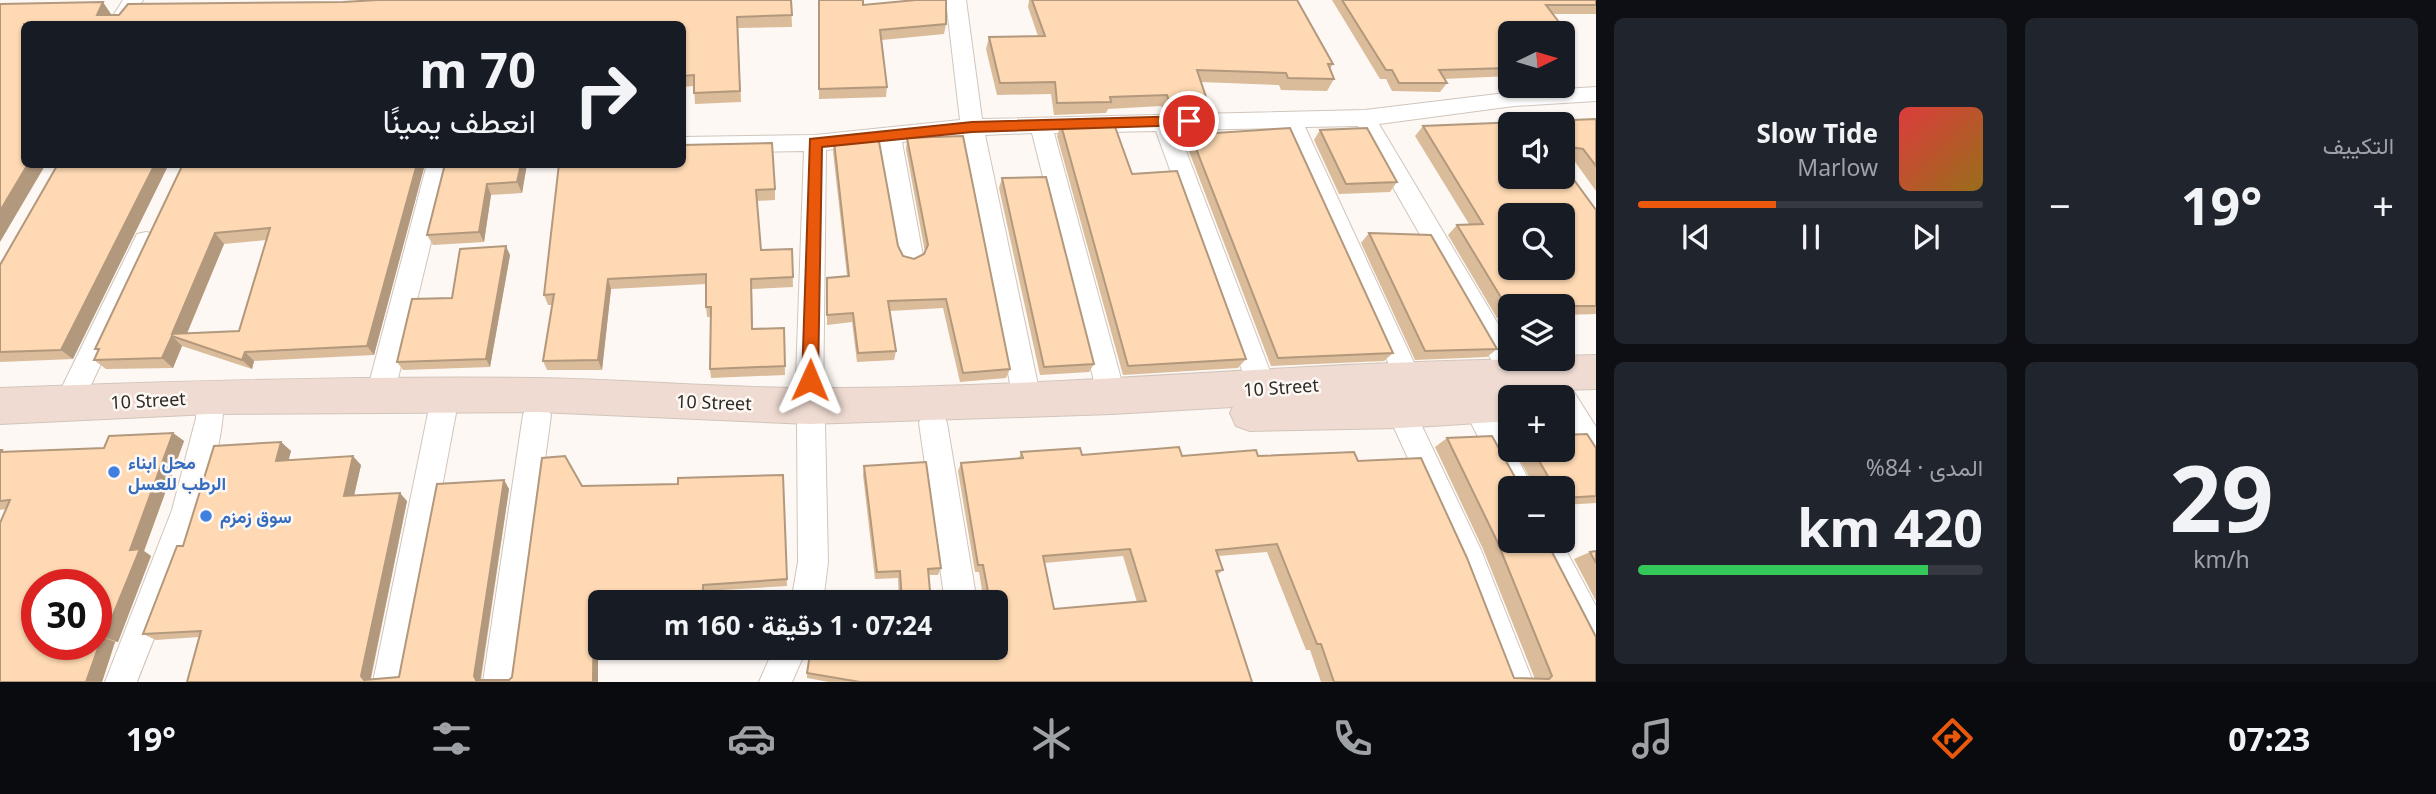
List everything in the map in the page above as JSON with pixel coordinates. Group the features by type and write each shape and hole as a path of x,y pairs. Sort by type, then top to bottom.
{"main road":[{"name":"10 Street","path":"1550,385 1596,372"},
{"name":"10 Street","path":"0,406 68,404 537,415 810,415 1262,387 1404,394"},
{"name":"10 Street","path":"0,421 380,395 538,395 933,423 1404,394 1498,392"}],"street":[{"path":"120,21 133,0"},
{"path":"956,0 972,127 1027,400"},
{"path":"686,145 815,143 972,127 1365,118 1520,107 1596,94"},
{"path":"1365,118 1525,385"},
{"path":"1290,119 1404,394 1517,682"},
{"path":"1164,121 1262,387"},
{"path":"1041,125 1112,397"},
{"path":"889,135 911,256"},
{"path":"809,590 813,562 810,415 815,143"},
{"path":"380,395 438,168"},
{"path":"68,404 159,215"},
{"path":"121,682 187,510 210,407"},
{"path":"389,682 442,413"},
{"path":"499,682 537,415"},
{"path":"933,423 959,590"},
{"path":"1575,433 1596,452"},
{"path":"1551,553 1596,638"},
{"path":"775,682 785,660"}],"building":[{"path":"791,0 792,15 737,17 740,91 694,93 694,75 686,76 686,21 21,21 21,168 26,168 0,211 0,4 103,2 97,15 119,15 128,4"},
{"path":"819,0 863,0 863,5 946,0 946,24 880,30 887,87 819,89"},
{"path":"1032,0 1297,0 1333,64 1328,64 1334,79 1288,78 1286,73 1197,70 1207,100 1169,101 1167,95 1110,97 1111,102 1057,103 1055,82 1000,83 989,37 1045,36"},
{"path":"1342,0 1596,0 1596,5 1546,5 1558,21 1498,21 1498,68 1439,70 1447,83 1399,83 1392,70 1386,70"},
{"path":"1596,119 1596,166 1583,149 1575,148 1575,120"},
{"path":"1186,123 1213,123 1216,133 1290,128 1393,353 1278,358"},
{"path":"1498,123 1498,189 1575,189 1575,181 1596,210 1596,306 1575,306 1575,294 1499,294 1457,225 1483,224 1423,126"},
{"path":"1114,124 1132,174 1177,171 1246,359 1128,366 1061,125"},
{"path":"1367,128 1397,182 1346,184 1320,130"},
{"path":"878,136 898,246 903,256 914,259 924,254 928,245 907,138 963,136 1010,369 963,373 946,299 888,301 896,351 858,353 853,313 827,315 827,278 849,276 834,141"},
{"path":"772,143 775,189 756,190 761,250 792,249 793,277 751,279 752,329 784,328 785,366 710,369 711,307 706,307 706,274 608,279 598,360 543,361 554,294 544,295 559,168 686,168 686,145"},
{"path":"56,168 153,168 61,350 0,352 0,265"},
{"path":"181,168 416,168 367,346 245,352 242,360 172,336 162,358 94,360 99,349 95,349","holes":["270,228 239,331 172,334 215,233"]},
{"path":"444,168 520,168 517,182 487,184 479,232 427,235"},
{"path":"1046,177 1094,364 1044,367 1002,178"},
{"path":"1369,233 1431,235 1497,349 1425,351"},
{"path":"506,246 486,359 397,362 412,299 452,298 460,249"},
{"path":"173,433 130,550 140,549 112,617 112,569 21,569 21,660 94,660 86,682 0,682 0,523 10,500 0,501 0,450 104,448 109,436"},
{"path":"1575,434 1587,434 1596,448 1596,496 1575,497 1575,476 1548,476 1540,462 1575,462"},
{"path":"1492,436 1498,447 1498,462 1506,462 1514,476 1498,476 1498,543 1447,438"},
{"path":"281,442 276,461 353,456 344,496 400,493 361,676 364,680 399,677 437,484 504,480 474,676 476,680 509,680 512,677 542,458 565,456 582,486 678,484 678,478 783,475 787,579 703,585 703,590 588,590 588,660 593,660 593,682 187,682 201,631 143,634 177,546 183,546 214,446"},
{"path":"1179,447 1182,456 1256,450 1258,456 1354,452 1358,461 1421,458 1467,558 1514,678 1549,679 1552,676 1502,553 1553,553 1596,637 1596,682 1334,682 1321,644 1317,644 1277,544 1216,550 1223,570 1216,571 1252,682 860,682 807,673 809,660 1008,660 1008,590 988,590 983,565 978,565 961,463 1023,458 1021,452 1080,448 1082,455","holes":["1130,549 1146,601 1054,609 1043,556"]},
{"path":"926,462 941,568 928,569 930,590 901,590 900,571 877,572 864,466"},
{"path":"1596,551 1596,563 1590,552"}],"place":[{"name":"محل ابناء الرطب للعسل","path":"114,472"},
{"name":"سوق زمزم","path":"206,516"}],"route":[{"path":"810,380 815,143 972,127 1189,121"}]}
